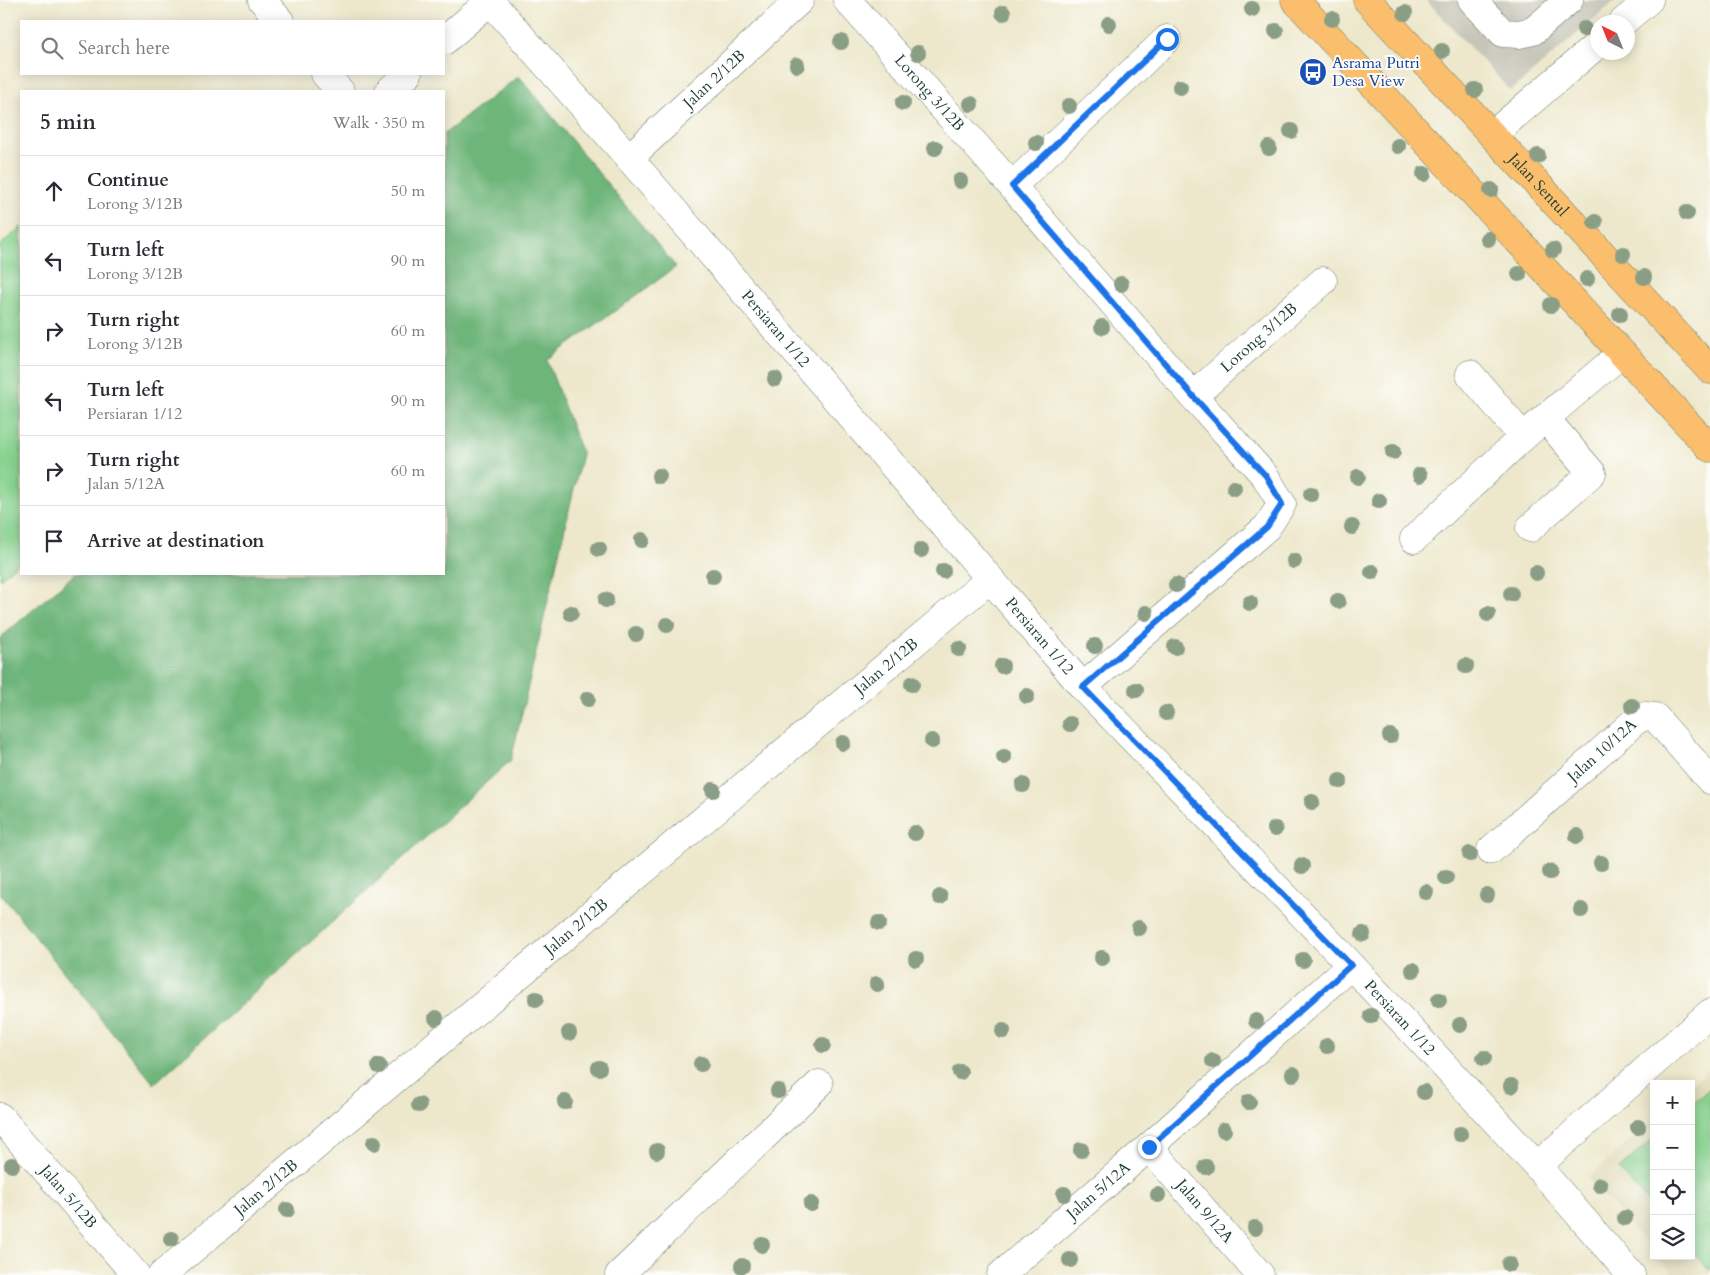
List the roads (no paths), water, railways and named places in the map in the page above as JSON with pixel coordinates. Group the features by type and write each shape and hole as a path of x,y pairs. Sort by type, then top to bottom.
{"main road":[{"path":"1295,0 1710,448"},
{"name":"Jalan Sentul","path":"1367,0 1710,370"}],"street":[{"path":"262,0 279,20"},
{"path":"445,40 490,0"},
{"name":"Persiaran 1/12","path":"490,0 629,158 1083,687 1351,965 1537,1166 1631,1275"},
{"name":"Jalan 2/12B","path":"629,158 800,0"},
{"name":"Lorong 3/12B","path":"847,0 1012,186 1193,396 1266,476 1282,504 1267,527 1083,687"},
{"path":"1472,0 1503,33 1519,34 1533,31 1569,0"},
{"path":"1631,15 1649,0"},
{"path":"1012,186 1167,39"},
{"path":"1492,135 1590,51"},
{"path":"326,75 339,90"},
{"path":"390,90 407,75"},
{"name":"Lorong 3/12B","path":"1193,396 1323,281"},
{"path":"1414,539 1523,437 1622,353"},
{"path":"1470,374 1523,437"},
{"path":"1530,528 1592,473 1545,418"},
{"name":"Jalan 2/12B","path":"162,1275 990,579"},
{"name":"Jalan 10/12A","path":"1491,850 1635,721 1645,716 1655,717 1710,780"},
{"name":"Jalan 5/12A","path":"1002,1275 1149,1147 1351,965"},
{"path":"1537,1166 1710,1013"},
{"path":"619,1275 819,1084"},
{"name":"Jalan 5/12B","path":"0,1117 136,1275"},
{"name":"Jalan 9/12A","path":"1149,1147 1260,1275"}],"place":[{"name":"Asrama Putri Desa View","path":"1313,72"}]}
